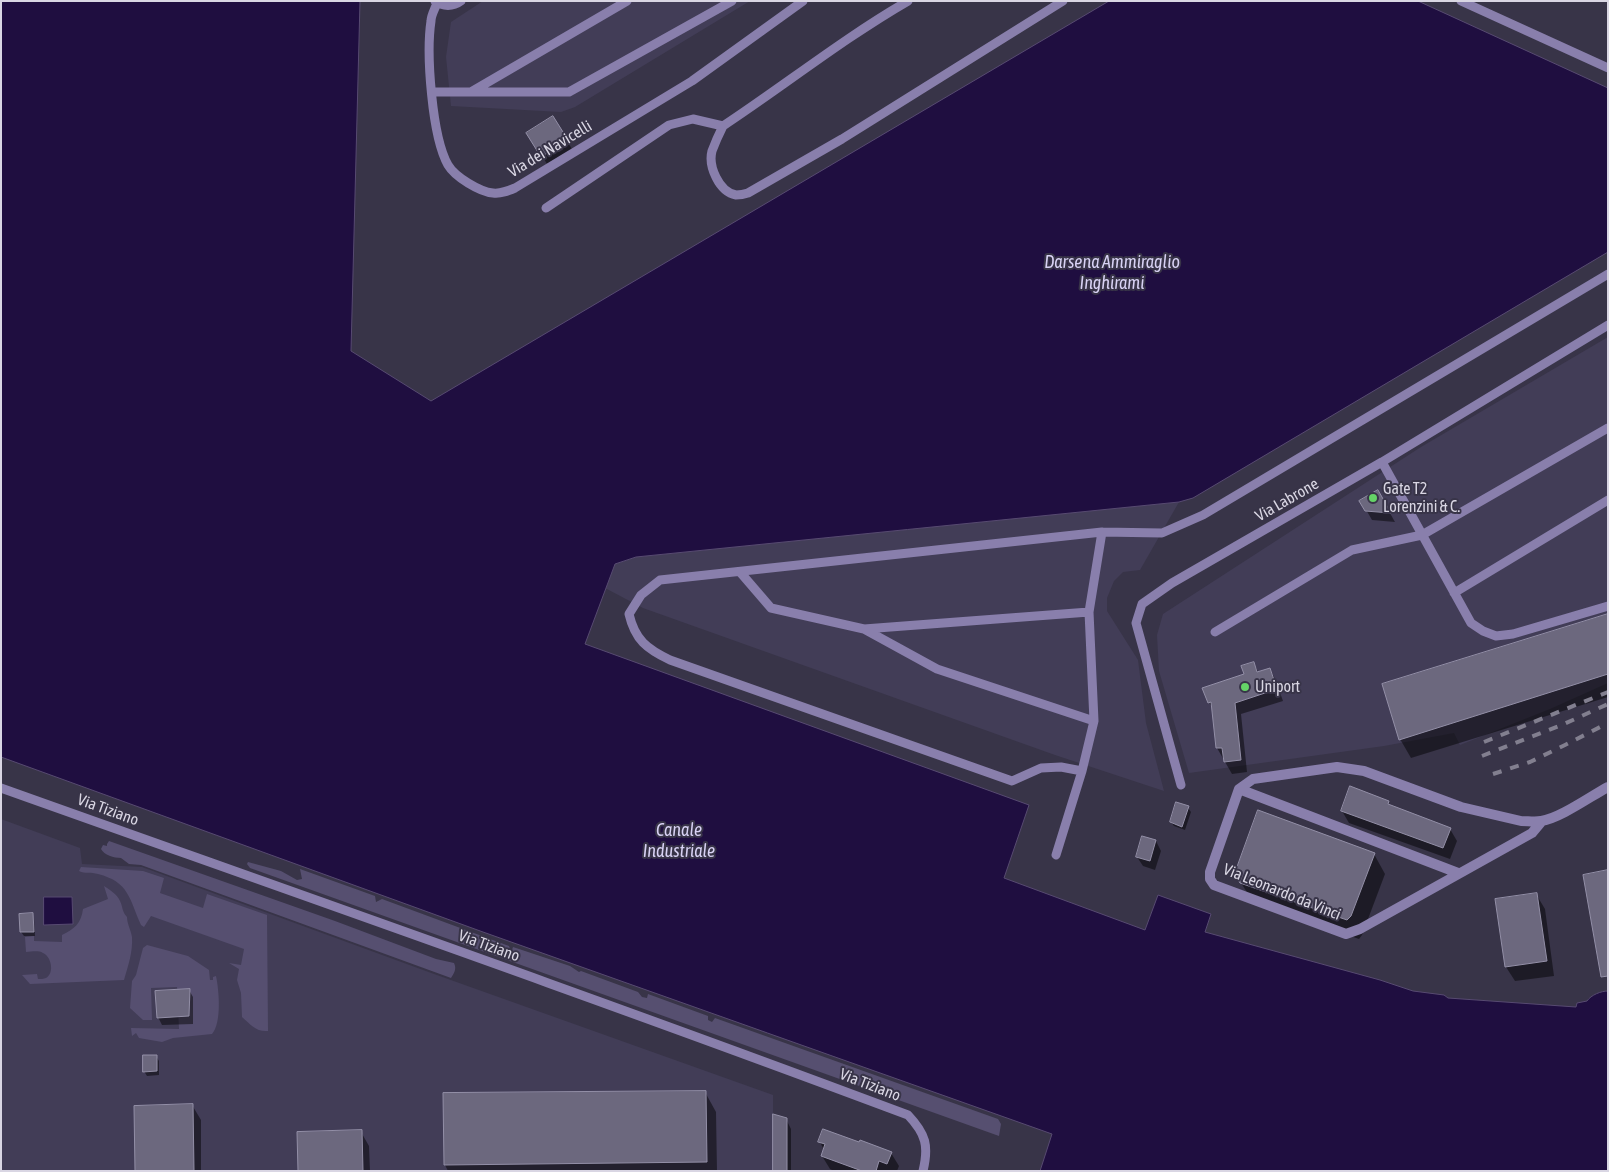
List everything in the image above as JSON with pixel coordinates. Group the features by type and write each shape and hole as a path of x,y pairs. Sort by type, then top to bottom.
{"street":[{"name":"Via Leonardo da Vinci","path":"1542,821 1532,833 1360,929 1346,934 1214,885 1210,879 1210,872 1239,789 1253,780 1337,767 1364,771 1461,807 1521,821 1542,821 1562,813 1608,787"},
{"path":"1239,789 1458,873"}],"lane":[{"path":"436,2 448,6 461,1"},
{"path":"471,92 627,1"},
{"path":"432,92 569,92 732,1"},
{"name":"Via dei Navicelli","path":"436,2 431,19 430,38 432,92 437,132 442,152 449,167 467,182 492,193 504,192 515,188 692,81 803,1"},
{"path":"908,1 879,18 723,126 712,152 711,166 717,179 726,190 736,195 748,193 842,139 1062,1"},
{"path":"1461,1 1608,68"},
{"path":"546,208 669,124 693,119 723,126"},
{"path":"1082,771 1061,767 1041,768 1012,781 670,660 650,650 632,629 629,614 641,595 660,580 1102,532 1162,533 1203,515 1608,274"},
{"name":"Via Labrone","path":"1181,785 1136,623 1142,604 1172,584 1382,462 1608,325"},
{"path":"1214,632 1352,550 1422,535 1608,428"},
{"path":"1382,462 1471,623 1483,631 1496,636 1513,634 1608,606"},
{"path":"1454,593 1608,500"},
{"path":"1056,855 1082,771 1094,722 1089,612 1102,532"},
{"path":"740,572 771,608 864,629 937,670 1094,722"},
{"path":"864,629 1089,612"},
{"name":"Via Tiziano","path":"1,788 503,967 908,1115 917,1125 926,1143 923,1171"}],"shaded area":[{"path":"483,1 750,1 575,107 561,112 451,106 446,57 451,22"},
{"path":"1608,337 1608,683 1550,709 1460,745 1454,733 1384,746 1189,773 1159,671 1157,635 1163,614 1421,447"},
{"path":"1179,502 1140,570 1123,572 1114,581 1107,598 1107,611 1138,660 1146,723 1164,791 1055,755 643,608 605,588 615,564 636,557"},
{"path":"1,819 80,848 82,864 142,867 773,1095 773,1171 1,1171"},
{"path":"109,841 436,959 454,963 455,971 451,978 141,865 129,864 121,858 110,856 102,851 103,845 107,846"},
{"path":"248,862 281,871 297,880 302,879 300,869 375,896 376,902 382,899 509,946 512,950 513,947 570,966 579,972 581,971 638,992 642,997 647,998 648,994 708,1016 708,1020 712,1022 715,1018 998,1119 1001,1124 999,1136 250,868 247,864"},
{"path":"81,867 143,871 164,878 160,893 203,908 207,894 267,915 268,1031 257,1029 242,1017 241,993 237,980 239,969 229,963 241,965 244,949 151,916 144,927 141,925 127,892 122,887 108,877 79,871"},
{"path":"104,886 119,899 127,917 131,934 131,954 124,980 30,984 22,975 37,974 38,979 45,978 49,976 51,965 48,957 43,953 37,951 26,952 25,937 34,936 34,941 62,942 62,935 70,931 81,919 83,909 108,899"},
{"path":"147,945 188,956 209,970 210,980 213,980 213,977 216,976 219,998 218,1015 212,1034 173,1038 162,1042 139,1038 136,1033 132,1036 131,1028 179,1029 177,987 151,988 152,1020 143,1020 130,1008 132,981 136,975 143,948"}],"water":[{"path":"1,1 360,1 351,351 431,401 1109,1 1418,1 1608,88 1608,252 1193,498 1179,502 636,557 615,564 585,644 1029,805 1004,878 1145,930 1158,895 1211,914 1205,932 1380,980 1413,991 1444,995 1448,998 1576,1007 1577,1003 1587,1001 1596,994 1608,991 1608,1171 1040,1171 1052,1134 483,932 1,757"},
{"path":"44,897 72,897 73,924 44,925"}],"building":[{"path":"553,116 568,140 541,157 526,133"},
{"name":"Gate T2 Lorenzini & C.","path":"1378,490 1391,513 1365,511 1359,501"},
{"path":"1608,614 1608,674 1399,740 1382,684"},
{"path":"1254,662 1257,672 1270,668 1277,689 1235,703 1241,760 1224,762 1222,748 1216,748 1211,702 1208,703 1202,688 1244,674 1241,666"},
{"path":"1350,786 1389,801 1388,804 1451,828 1443,848 1341,811"},
{"path":"1176,802 1189,806 1182,827 1170,822"},
{"path":"1258,810 1375,853 1351,916 1347,920 1240,883 1235,873"},
{"path":"1142,836 1156,840 1150,861 1136,857"},
{"path":"1608,870 1608,976 1601,977 1583,875"},
{"path":"1537,893 1547,961 1505,967 1495,899"},
{"path":"33,913 34,932 20,932 19,914"},
{"path":"190,989 189,1016 157,1018 155,991"},
{"path":"143,1055 157,1055 157,1071 143,1072"},
{"path":"706,1091 707,1162 444,1165 443,1093"},
{"path":"193,1104 194,1171 135,1171 134,1106"},
{"path":"773,1114 787,1118 787,1171 773,1171"},
{"path":"823,1129 892,1152 887,1164 879,1161 876,1171 862,1171 821,1156 825,1144 818,1142"},
{"path":"362,1130 363,1171 298,1171 297,1132"}],"railway":[{"path":"1484,742 1608,692"},
{"path":"1482,756 1564,724 1608,704"},
{"path":"1493,774 1530,762 1608,723"}],"place":[{"name":"Gate T2 Lorenzini & C.","path":"1373,498"},
{"name":"Uniport","path":"1245,687"}],"water label":[{"name":"Darsena Ammiraglio Inghirami","path":"1112,272"},
{"name":"Canale Industriale","path":"679,840"}]}
